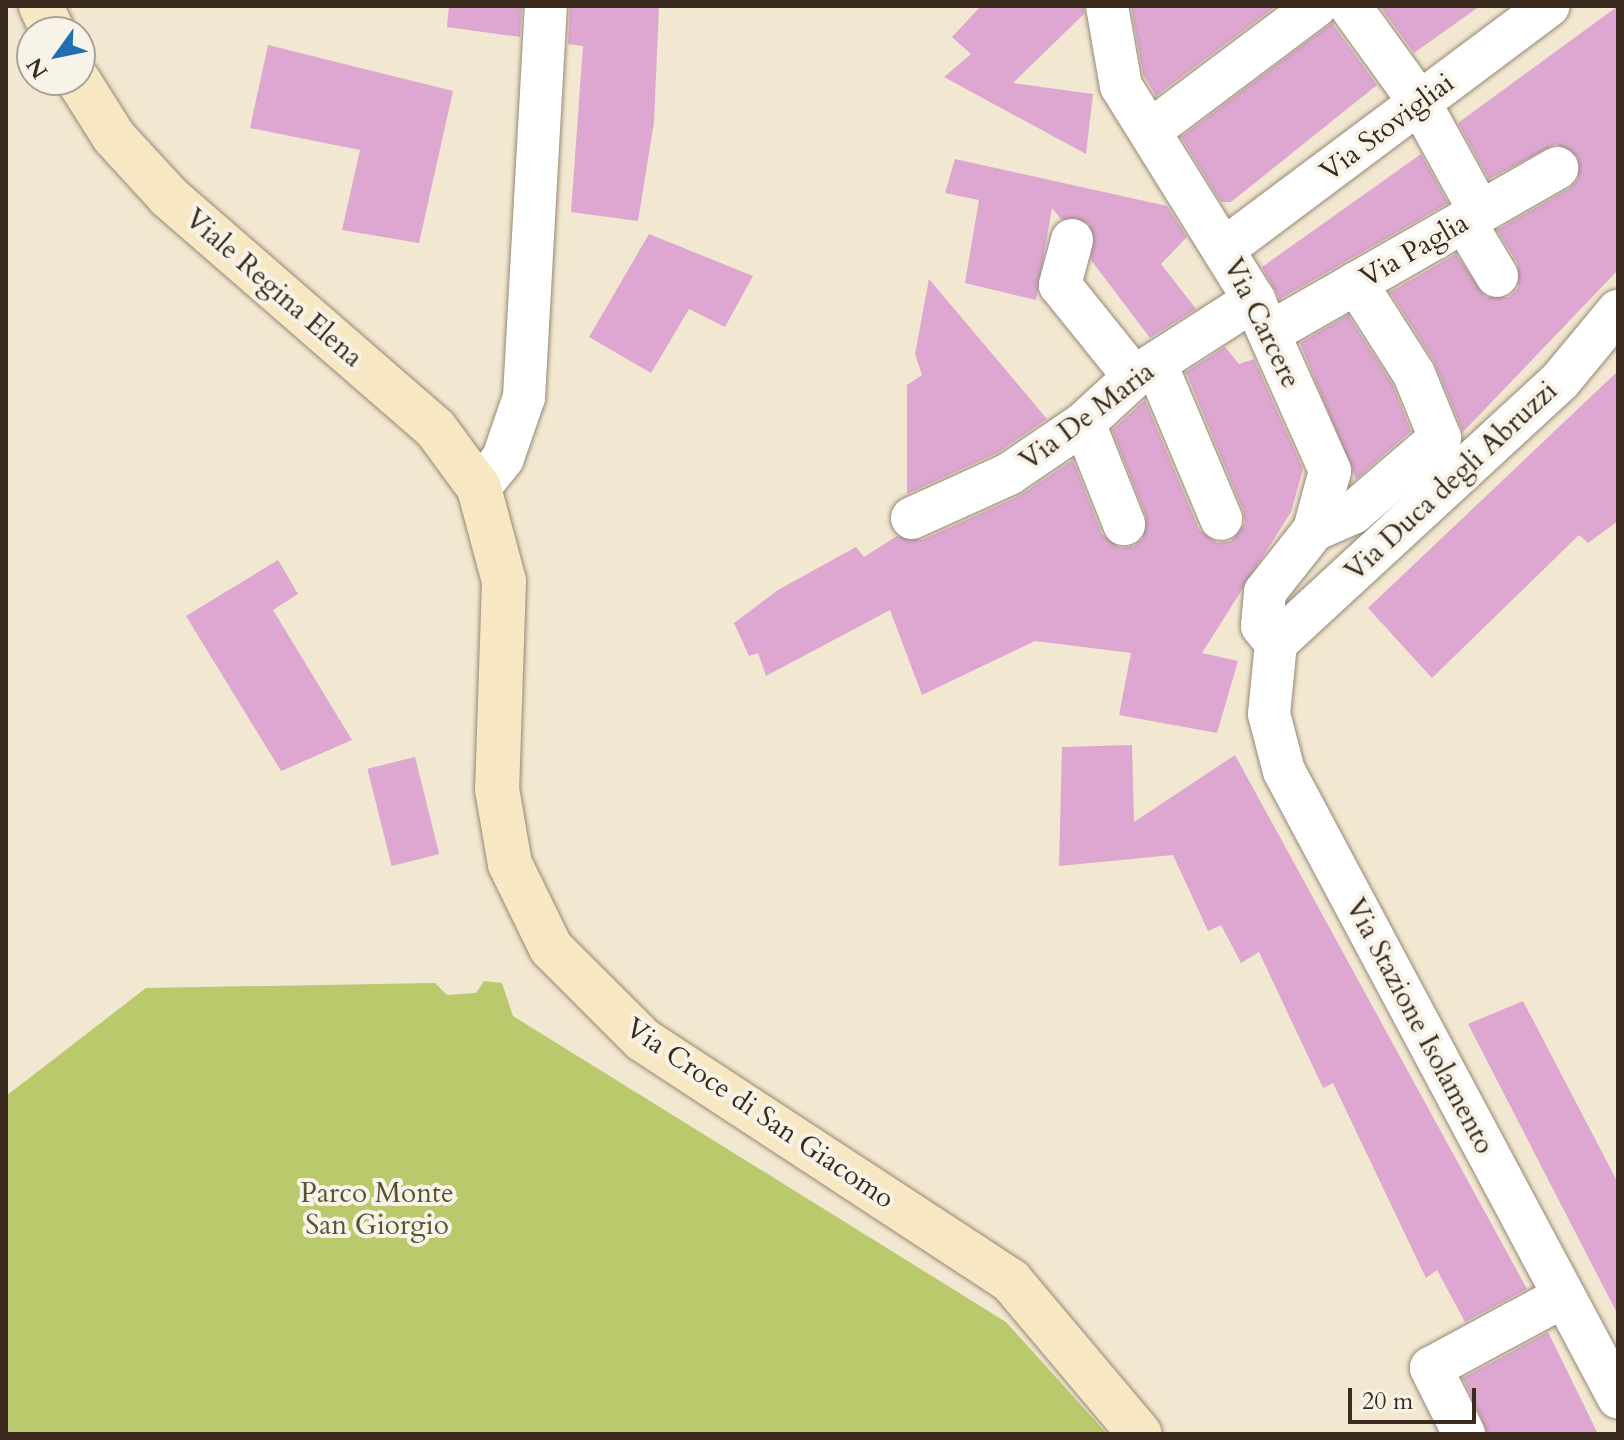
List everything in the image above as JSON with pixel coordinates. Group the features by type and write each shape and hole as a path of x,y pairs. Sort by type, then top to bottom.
{"main road":[{"name":"Viale Regina Elena","path":"88,96 114,137 169,197 435,428 479,488"},
{"name":"Via Croce di San Giacomo","path":"479,488 504,581 497,789 510,864 551,948 643,1040 1011,1281 1140,1434"}],"street":[{"path":"479,488 503,458 524,397 546,6"},
{"name":"Via Carcere","path":"1107,6 1121,86 1225,248 1262,316 1330,471 1314,530 1265,592 1262,626 1276,643"},
{"path":"1151,130 1316,6"},
{"path":"1350,6 1420,103 1497,276"},
{"name":"Via Stovigliai","path":"1225,248 1549,6"},
{"name":"Via Paglia","path":"1262,316 1356,283 1557,168"},
{"path":"1072,240 1060,285 1145,370 1221,519"},
{"path":"1314,530 1353,513 1440,438 1414,374 1356,283"},
{"name":"Via Duca degli Abruzzi","path":"1276,643 1560,381 1618,311"},
{"name":"Via De Maria","path":"912,518 1009,474 1084,423 1145,370 1262,316"},
{"path":"1084,423 1124,524"},
{"name":"Via Stazione Isolamento","path":"1276,643 1269,714 1284,771 1618,1397"},
{"path":"1464,1434 1431,1368 1564,1296"}],"green space":[{"name":"Parco Monte San Giorgio","path":"484,981 502,983 513,1016 1006,1322 1107,1434 6,1434 6,1096 146,988 435,983 447,995 476,993"}],"building":[{"path":"449,6 522,6 520,37 447,27"},
{"path":"570,6 659,6 654,122 638,221 571,212 583,46 568,44"},
{"path":"981,6 1084,6 1084,14 1013,83 1093,94 1086,154 944,77 971,54 952,37"},
{"path":"1131,6 1276,6 1156,96 1143,74"},
{"path":"1380,6 1480,6 1414,53"},
{"path":"1618,6 1618,270 1463,432 1434,361 1390,292 1456,254 1486,297 1509,297 1518,288 1518,264 1497,230 1570,188 1578,179 1578,157 1556,144 1489,179 1458,123"},
{"path":"1332,23 1377,85 1231,202 1221,202 1181,137"},
{"path":"268,45 453,91 419,243 342,230 360,150 250,128"},
{"path":"1421,154 1448,203 1280,299 1262,267"},
{"path":"955,159 1167,206 1187,237 1161,264 1196,309 1150,338 1091,260 1089,224 1061,219 1052,208 1036,300 965,283 979,200 945,193"},
{"path":"649,234 753,276 725,327 689,309 651,373 589,337"},
{"path":"929,279 1047,419 997,453 907,494 907,385 922,375 915,354"},
{"path":"1348,315 1393,385 1411,431 1356,479 1300,343"},
{"path":"1225,347 1239,364 1254,359 1303,469 1291,512 1202,653 1238,661 1217,733 1119,715 1131,653 1035,641 922,695 890,610 766,676 758,653 749,656 734,623 778,590 856,547 864,557 897,536 922,540 1019,496 1073,460 1102,534 1120,548 1134,546 1143,538 1146,516 1112,430 1145,400 1199,529 1217,543 1231,541 1245,523 1243,510 1186,372"},
{"path":"1618,371 1618,521 1588,543 1579,535 1432,678 1368,608"},
{"path":"278,560 298,594 273,610 352,740 281,771 186,616"},
{"path":"1132,745 1134,822 1235,755 1527,1289 1465,1322 1437,1270 1426,1278 1333,1083 1323,1088 1259,952 1241,963 1221,925 1208,931 1173,855 1059,866 1062,747"},
{"path":"415,757 439,854 392,866 367,769"},
{"path":"1523,1001 1618,1183 1618,1315 1468,1024"},
{"path":"1548,1332 1598,1434 1488,1434 1463,1378"}]}
